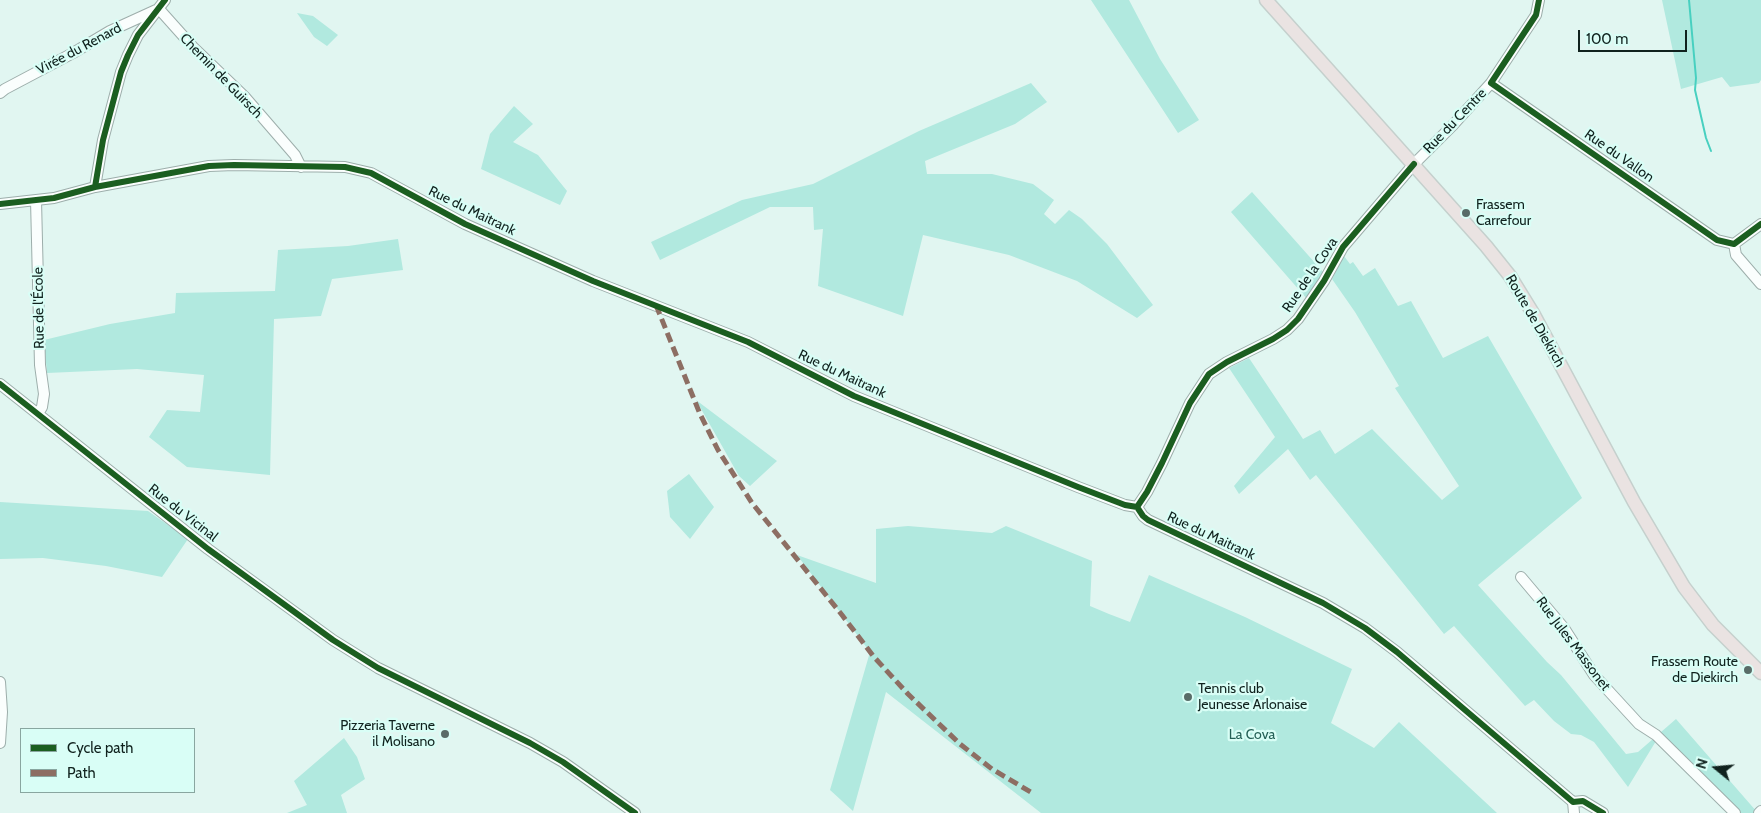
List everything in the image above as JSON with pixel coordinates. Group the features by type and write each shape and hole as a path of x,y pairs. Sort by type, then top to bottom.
{"main road":[{"name":"Route de Diekirch","path":"1266,0 1414,164 1510,276 1534,315 1634,502 1684,587 1713,624 1761,673"}],"street":[{"name":"Rue du Centre","path":"1414,164 1492,83 1536,15 1539,0"},
{"name":"Virée du Renard","path":"0,92 162,4"},
{"name":"Chemin de Guirsch","path":"162,4 193,47 244,96 295,155 301,166"},
{"path":"96,187 103,140 121,72 138,35 162,4"},
{"name":"Rue du Vallon","path":"1492,83 1717,240 1734,244"},
{"name":"Rue du Maitrank","path":"0,204 54,198 96,187 209,166 234,164 345,166 371,173 465,224 593,281 748,342 854,396 1078,487 1125,505 1136,507 1148,520 1323,604 1365,628 1397,652 1573,802 1583,801 1603,813"},
{"name":"Rue de la Cova","path":"1136,507 1147,492 1190,403 1209,374 1227,362 1287,330 1298,319 1324,281 1343,247 1414,164"},
{"name":"Rue de l'École","path":"36,200 40,365 44,394 42,407 38,414"},
{"path":"1761,224 1734,244 1736,255 1761,284"},
{"name":"Rue du Vicinal","path":"0,384 208,549 355,655 564,762 635,813"},
{"name":"Rue Jules Massonet","path":"1521,577 1564,628 1583,660 1607,689 1639,724 1656,735 1734,813"},
{"path":"0,682 2,712 0,743"},
{"path":"1573,802 1574,813"}],"green space":[{"path":"1091,0 1129,0 1160,59 1199,120 1178,133"},
{"path":"1662,0 1761,0 1761,80 1759,83 1730,87 1722,77 1681,89"},
{"path":"297,13 313,16 338,35 327,46 314,37"},
{"path":"1031,83 1047,102 1015,124 925,161 927,174 992,174 1033,184 1054,200 1044,214 1055,224 1069,210 1082,219 1107,244 1153,305 1137,318 1077,281 1009,255 923,235 903,316 818,286 823,229 814,230 813,207 770,207 660,260 651,242 742,200 813,184 919,131"},
{"path":"514,106 533,124 513,142 538,155 567,191 560,205 481,169 490,134"},
{"path":"1252,192 1324,273 1307,299 1231,212"},
{"path":"398,239 403,270 332,279 321,316 274,319 270,475 187,467 149,437 167,410 200,412 204,375 137,369 47,373 44,340 110,324 175,313 176,293 275,291 278,250 348,246"},
{"path":"1344,256 1350,264 1353,262 1363,276 1375,268 1398,306 1411,301 1443,358 1488,336 1582,498 1478,585 1561,675 1626,754 1638,752 1676,719 1757,812 1730,813 1656,741 1628,787 1594,742 1581,735 1571,734 1554,721 1534,700 1525,706 1454,626 1444,634 1316,475 1310,480 1288,449 1239,494 1234,486 1275,437 1229,368 1249,358 1303,439 1320,430 1335,454 1372,429 1442,500 1459,486 1395,388 1399,386 1355,312 1332,279"},
{"path":"696,400 777,461 750,486 739,476"},
{"path":"689,474 714,507 690,539 670,517 667,491"},
{"path":"0,502 148,511 188,539 162,577 106,566 43,558 0,559"},
{"name":"La Cova","path":"908,526 992,533 1006,526 1092,561 1090,606 1109,614 1130,622 1149,575 1245,617 1352,669 1331,723 1374,748 1399,722 1497,813 1041,813 886,692 853,811 830,790 870,652 797,555 876,583 876,529"},
{"path":"344,738 357,757 365,779 341,795 347,813 287,813 307,805 294,781"}],"waterway":[{"path":"1689,0 1696,78 1695,90 1706,138 1711,151"}],"marked path":[{"path":"656,305 700,414 718,450 752,503 874,657 908,694 960,744 992,769 1034,794"}],"cycle path":[{"path":"95,187 103,140 121,72 138,35 165,0"},
{"path":"1539,0 1536,15 1491,83 1717,240 1734,244 1761,224"},
{"path":"1137,507 1162,463 1190,403 1209,374 1227,362 1273,339 1287,330 1298,319 1324,281 1343,247 1414,164"},
{"path":"0,204 54,198 95,187 209,166 345,167 371,173 465,224 593,281 748,342 854,396 1078,487 1125,505 1137,507 1148,520 1323,603 1365,628 1397,652 1573,802 1583,801 1603,813"},
{"path":"0,384 208,549 333,640 378,668 530,743 563,762 635,813"}],"place":[{"name":"Frassem Carrefour","path":"1466,213"},
{"name":"Frassem Route de Diekirch","path":"1748,670"},
{"name":"Tennis club Jeunesse Arlonaise","path":"1188,697"},
{"name":"Pizzeria Taverne il Molisano","path":"445,734"}]}
